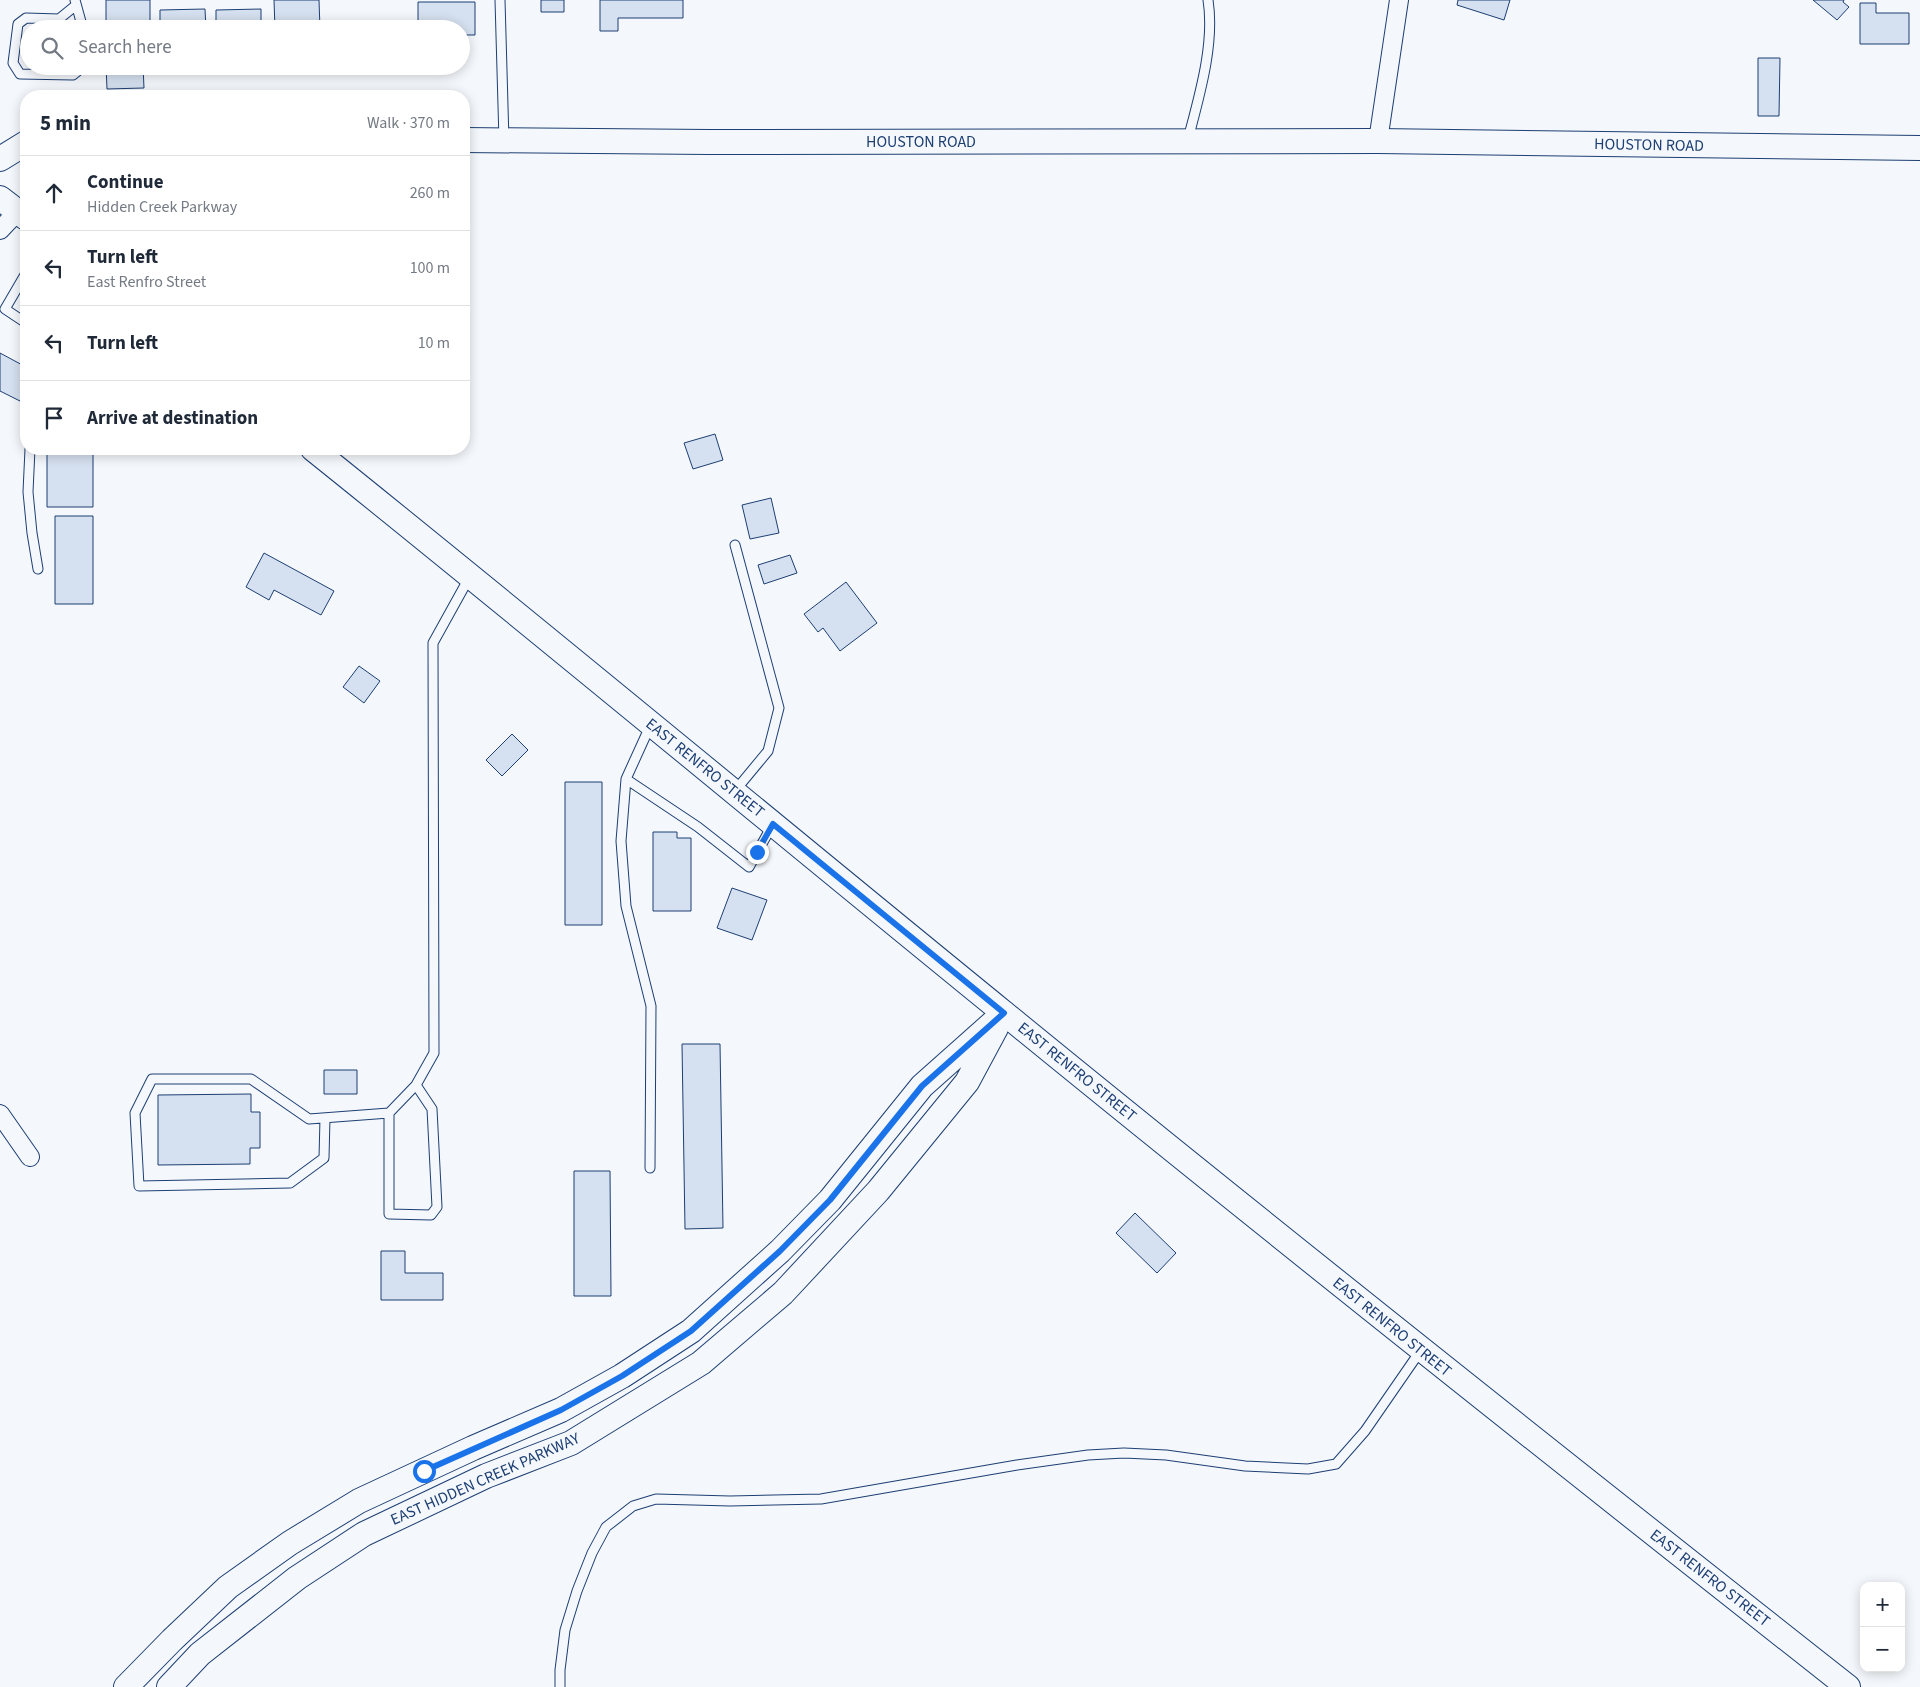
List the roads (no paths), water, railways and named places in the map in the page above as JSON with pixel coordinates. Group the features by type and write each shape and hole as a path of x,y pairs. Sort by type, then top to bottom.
{"main road":[{"name":"HOUSTON ROAD","path":"470,140 1378,141 1920,148"},
{"path":"0,159 20,146"},
{"name":"EAST RENFRO STREET","path":"320,455 470,575 1004,1013 1421,1350 1848,1687"},
{"path":"126,1687 228,1587 290,1543 359,1501 561,1410 622,1376 691,1331 780,1251 830,1200 922,1086 1004,1013"},
{"name":"EAST HIDDEN CREEK PARKWAY","path":"169,1687 200,1654 297,1578 364,1534 486,1476 571,1443 701,1363 783,1293 878,1191 967,1082 1004,1013"}],"street":[{"path":"1378,141 1399,0"},
{"path":"0,230 15,209"},
{"path":"0,1114 30,1157"}],"lane":[{"path":"500,0 504,141"},
{"path":"1187,142 1203,80 1210,16 1208,0"},
{"path":"23,20 26,18 59,19 75,3 80,20"},
{"path":"20,22 18,24 13,63 20,74"},
{"path":"20,284 5,309 20,320"},
{"path":"30,455 28,492 38,569"},
{"path":"734,792 768,750 779,708 735,545"},
{"path":"325,1118 324,1158 290,1184 139,1186 135,1113 152,1079 251,1079 309,1120 325,1118 389,1113 416,1085 434,1053 433,644 470,575"},
{"path":"650,1168 651,1006 626,906 621,841 626,779 651,724"},
{"path":"626,779 698,827 749,867 773,824"},
{"path":"389,1113 389,1214 431,1216 437,1207 432,1109 416,1085"},
{"path":"560,1687 565,1630 589,1561 606,1527 633,1506 656,1500 821,1500 1016,1465 1124,1452 1166,1455 1245,1466 1308,1469 1336,1464 1365,1431 1421,1350"}]}
